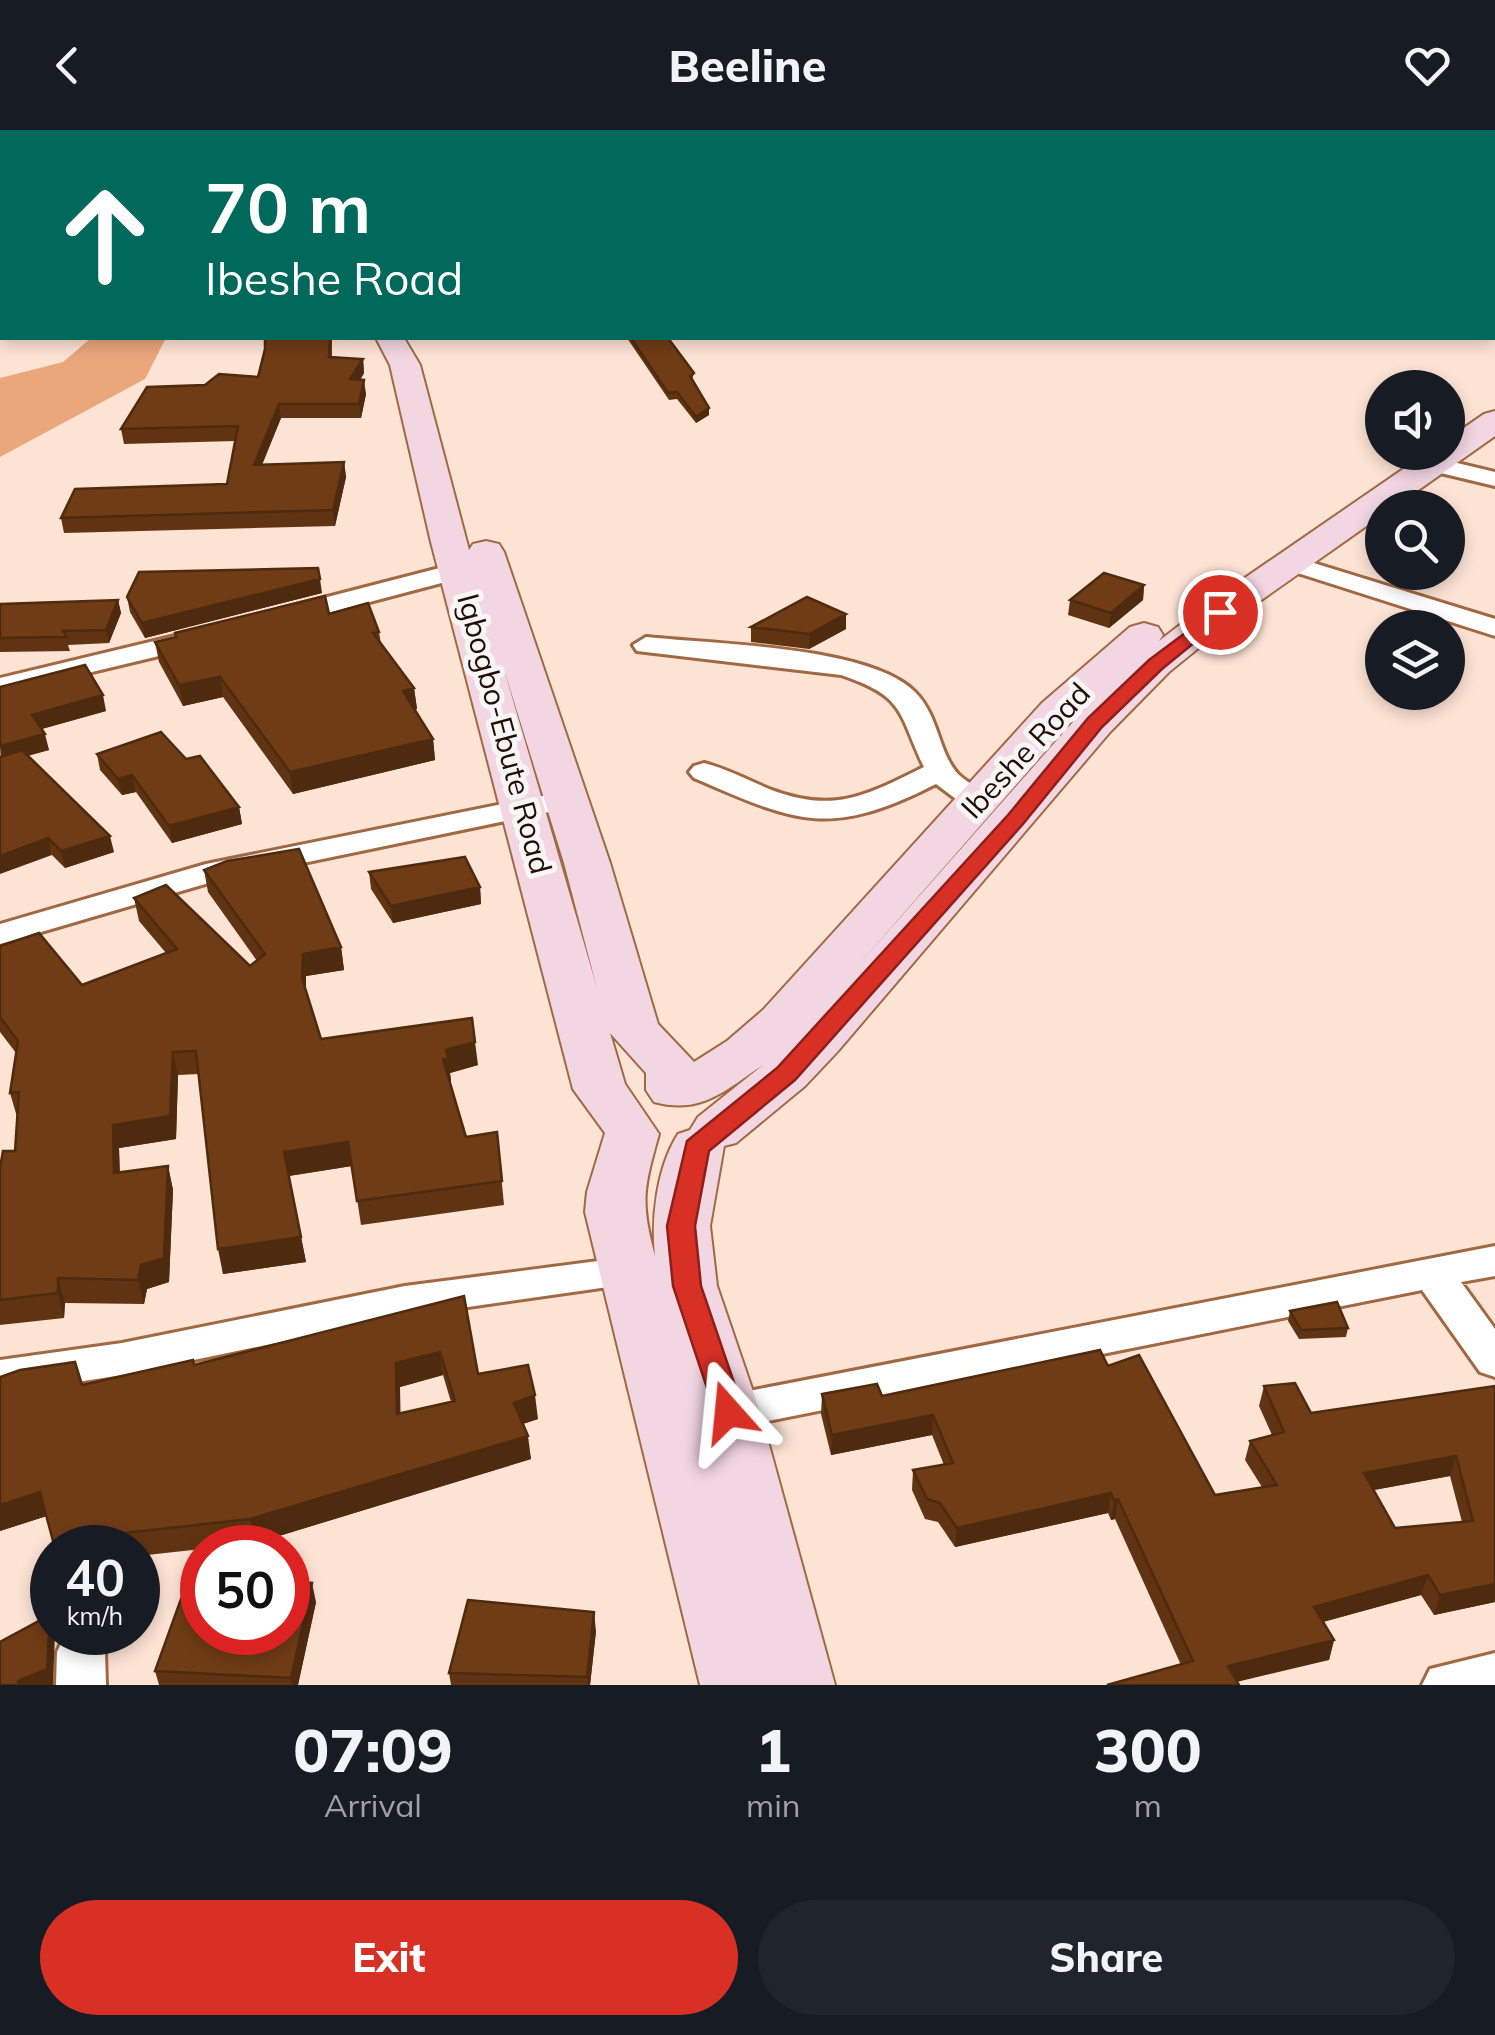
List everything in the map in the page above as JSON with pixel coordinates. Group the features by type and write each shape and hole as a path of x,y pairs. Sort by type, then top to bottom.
{"main road":[{"name":"Igbogbo-Ebute Road","path":"391,340 405,365 600,1089 672,1119 672,1069 634,1030 438,383 416,340"},
{"name":"Ibeshe Road","path":"1465,417 1490,407"},
{"name":"Ibeshe Road","path":"1465,425 1490,407"},
{"name":"Ibeshe Road","path":"672,1119 781,1021 1057,712 1117,656 1401,470"},
{"name":"Ibeshe Road","path":"672,1119 786,1074 1016,819 1095,722 1155,664 1291,563 1404,470"},
{"path":"672,1119 615,1192 614,1212 736,1685"},
{"path":"672,1119 687,1286 728,1412 799,1685"}],"street":[{"path":"1465,470 1495,478"},
{"path":"1291,563 1495,628"},
{"path":"269,620 459,571"},
{"path":"0,686 231,630"},
{"path":"646,644 845,667 871,676 893,688 912,707 943,779 979,802"},
{"path":"704,772 772,800 821,812 850,810 876,802 940,771"},
{"path":"0,934 206,874 567,800"},
{"path":"728,1412 1495,1260"},
{"path":"0,1378 122,1359 405,1301 629,1272"},
{"path":"1431,1272 1495,1361"},
{"path":"1447,1685 1495,1676"}],"shaded area":[{"path":"89,340 165,340 145,379 0,457 0,378 63,362"}],"building":[{"path":"265,340 330,340 329,357 363,359 350,379 364,380 359,404 279,404 254,465 344,462 333,510 61,518 75,489 227,484 238,426 121,429 147,387 205,385 219,374 258,377"},
{"path":"632,340 669,340 694,373 690,376 709,408 696,417 677,392 668,393"},
{"path":"318,568 320,579 142,623 127,597 139,572"},
{"path":"1104,573 1144,585 1111,613 1070,600"},
{"path":"325,596 329,614 368,603 379,632 373,633 414,688 403,691 433,739 290,772 220,677 179,685 155,642 176,637 175,633"},
{"path":"807,597 846,614 809,634 751,627"},
{"path":"118,600 106,630 63,631 67,637 0,638 0,604"},
{"path":"85,665 103,695 32,715 45,734 0,746 0,687"},
{"path":"161,732 186,759 200,756 239,807 169,826 132,775 118,779 97,754"},
{"path":"22,750 110,836 61,851 48,838 0,856 0,757"},
{"path":"299,849 341,947 303,954 302,978 321,1039 472,1018 475,1042 446,1050 448,1058 443,1059 466,1137 497,1132 502,1181 357,1201 348,1142 284,1152 301,1237 218,1249 196,1051 173,1052 170,1116 113,1125 114,1173 168,1166 164,1258 141,1265 138,1280 58,1278 58,1293 0,1300 0,1168 3,1151 15,1151 19,1092 10,1093 18,1041 0,1017 0,946 39,933 82,985 177,949 134,898 166,885 250,966 265,954 204,870 227,861"},
{"path":"465,857 480,887 391,906 369,872"},
{"path":"464,1296 478,1374 528,1365 535,1395 514,1403 528,1436 250,1519 160,1529 160,1525 49,1525 40,1492 0,1505 0,1377 75,1362 82,1385 193,1360 194,1365","holes":["440,1352 455,1401 397,1414 396,1363"]},
{"path":"1337,1302 1348,1328 1301,1330 1290,1311"},
{"path":"1100,1350 1108,1366 1139,1355 1215,1495 1277,1485 1250,1441 1284,1432 1264,1386 1295,1383 1311,1413 1495,1386 1495,1584 1440,1595 1428,1575 1314,1607 1334,1640 1228,1666 1239,1685 1107,1685 1193,1661 1118,1499 1114,1500 1111,1493 957,1528 940,1503 927,1499 913,1470 953,1463 933,1415 832,1435 822,1394 877,1384 882,1396","holes":["1456,1456 1473,1521 1395,1528 1364,1473"]},
{"path":"468,1600 594,1612 587,1677 449,1673"},
{"path":"180,1602 180,1655 296,1655 291,1678 155,1671"},
{"path":"30,1626 30,1655 48,1655 47,1669 18,1681 19,1685 0,1685 0,1642"}],"route":[{"path":"728,1412 687,1286 681,1226 697,1147 786,1074 1016,819 1095,722 1155,664 1220,612"}]}
